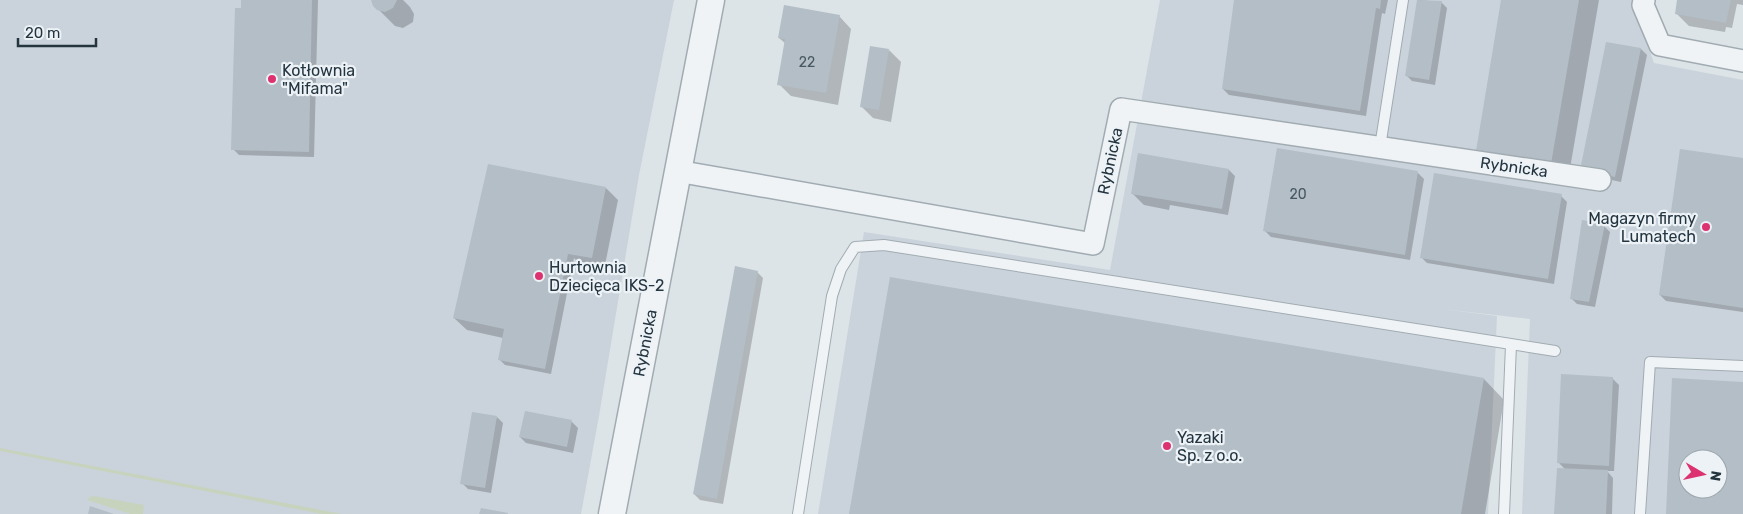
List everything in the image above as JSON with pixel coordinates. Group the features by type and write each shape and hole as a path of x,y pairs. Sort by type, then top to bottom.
{"street":[{"name":"Rybnicka","path":"612,514 711,0"},
{"path":"1644,0 1643,5 1660,45 1743,61"},
{"name":"Rybnicka","path":"677,171 1093,244 1121,109 1600,180"}],"lane":[{"path":"1380,147 1403,0"},
{"path":"798,514 832,296 841,269 855,246 884,245 1555,352"},
{"path":"1504,514 1511,345"},
{"path":"1640,514 1650,362 1743,366"}],"shaded area":[{"path":"0,0 674,0 639,175 581,514 0,514"},
{"path":"1160,0 1635,0 1634,5 1654,63 1743,80 1743,514 1522,514 1530,319 1442,309 1497,316 1488,514 818,514 864,232 1110,270"}],"green space":[{"path":"0,448 342,514 322,514 0,451"},
{"path":"94,496 144,505 143,514 131,514 87,500"}],"building":[{"name":"Kotłownia \"Mifama\"","path":"241,0 312,0 309,152 231,150 235,8 241,8"},
{"path":"371,0 397,0 393,8 385,12 377,10"},
{"path":"1234,0 1381,0 1380,9 1376,8 1360,111 1222,89"},
{"path":"1417,0 1442,1 1429,80 1405,76"},
{"path":"1501,0 1579,0 1551,164 1476,151"},
{"path":"1677,0 1731,0 1726,23 1675,14"},
{"path":"784,5 840,15 826,93 777,85 785,39 778,38"},
{"path":"1606,42 1641,48 1615,177 1580,170"},
{"path":"870,46 889,49 879,110 860,107"},
{"path":"1277,148 1418,171 1405,255 1263,231"},
{"name":"Magazyn firmy Lumatech","path":"1680,149 1743,158 1743,308 1659,295"},
{"path":"1138,153 1229,169 1222,209 1131,194"},
{"path":"488,164 606,187 592,258 568,254 545,369 498,360 504,329 453,318"},
{"path":"1434,173 1562,194 1548,279 1420,258"},
{"path":"1582,220 1605,224 1589,302 1570,299"},
{"path":"735,266 758,271 717,499 693,494"},
{"name":"Yazaki Sp. z o.o.","path":"890,277 1484,378 1461,514 849,514"},
{"path":"1561,374 1613,377 1609,466 1557,463"},
{"path":"1672,378 1743,382 1743,514 1666,514"},
{"path":"525,411 572,420 567,447 519,437"},
{"path":"472,412 497,416 485,488 460,484"},
{"path":"1557,468 1608,470 1606,514 1554,514"},
{"path":"90,506 114,514 88,514"},
{"path":"481,508 508,513 508,514 479,514"}],"place":[{"name":"Kotłownia \"Mifama\"","path":"272,79"},
{"name":"Magazyn firmy Lumatech","path":"1706,227"},
{"name":"Hurtownia Dziecięca IKS-2","path":"539,276"},
{"name":"Yazaki Sp. z o.o.","path":"1167,446"}]}
